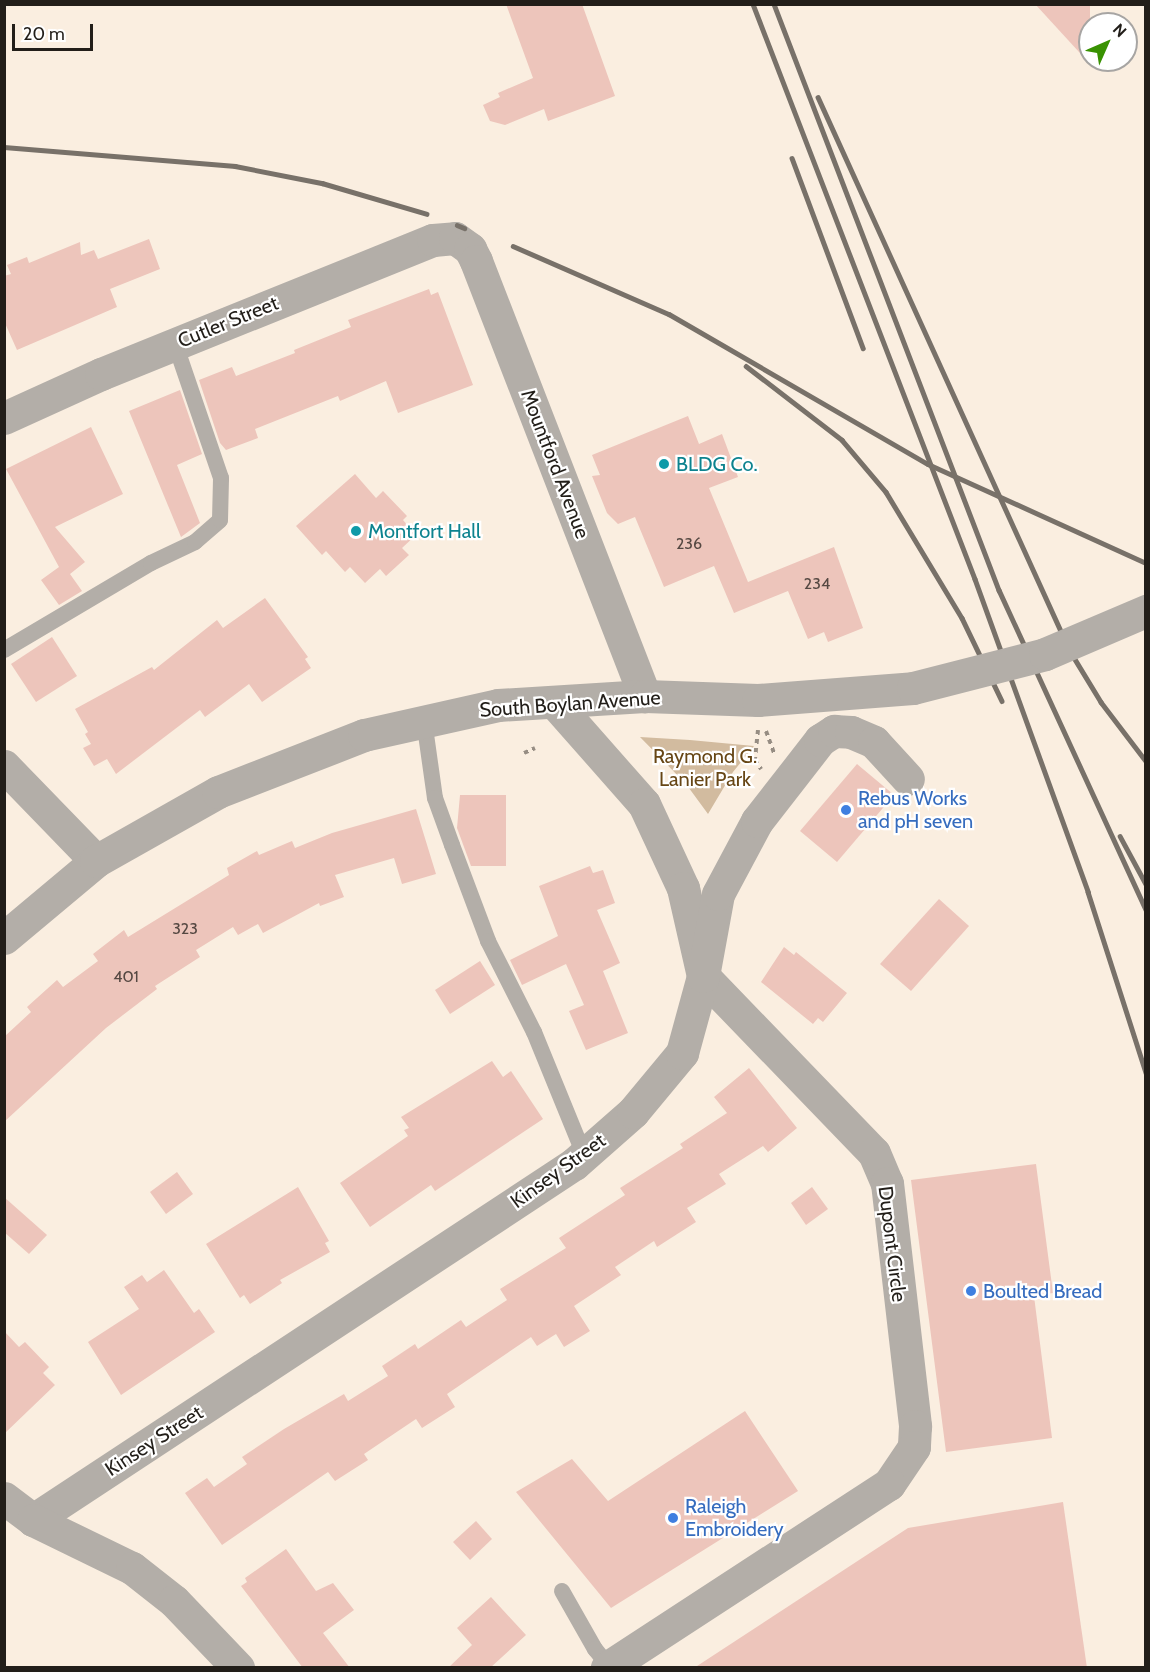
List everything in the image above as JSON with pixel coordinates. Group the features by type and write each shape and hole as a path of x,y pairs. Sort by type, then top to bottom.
{"street":[{"name":"Cutler Street","path":"4,418 175,344 433,240 455,238"},
{"name":"Mountford Avenue","path":"455,238 470,249 488,292 645,696"},
{"name":"South Boylan Avenue","path":"4,938 96,861 218,792 306,756 424,720 498,705 645,696 758,700 913,688 1045,654 1146,611"},
{"path":"554,702 644,804 667,846 683,888 703,976"},
{"name":"Kinsey Street","path":"33,1520 585,1157 633,1112 682,1053 703,976 718,894 757,821 820,740 834,731 852,732 874,742 908,778"},
{"path":"4,766 96,861"},
{"name":"Dupont Circle","path":"608,1667 889,1484 914,1447 915,1426 887,1183 874,1153 703,976"},
{"path":"4,1498 33,1520 132,1568 174,1601 238,1668"}],"lane":[{"path":"4,650 151,563 195,542 220,520 221,478 175,344"},
{"path":"424,720 435,798 452,845 488,940 534,1032 585,1157"},
{"path":"562,1591 595,1649 608,1667"}],"path":[{"path":"758,741 755,760 763,773"},
{"path":"524,753 535,748"}],"green space":[{"name":"Raymond G. Lanier Park","path":"640,737 754,746 733,772 708,814 686,784"}],"building":[{"path":"506,4 582,4 615,96 548,121 544,109 505,125 490,121 483,105 500,97 498,93 533,78"},
{"path":"1035,4 1090,4 1090,12 1078,12 1078,51"},
{"path":"149,239 160,269 110,289 117,307 17,350 4,321 4,276 11,274 7,265 27,257 29,263 80,242 81,255 94,250 98,259"},
{"path":"429,289 431,295 438,292 473,385 398,413 386,381 340,401 338,396 255,429 258,438 226,450 220,443 199,380 232,367 236,376 295,353 294,350 351,327 348,320"},
{"path":"180,390 202,454 177,465 200,523 181,537 129,411"},
{"path":"688,416 699,444 722,434 738,477 709,488 748,582 834,547 863,628 828,642 824,632 808,639 788,591 734,613 714,566 664,587 635,517 618,524 607,513 592,476 600,475 592,455"},
{"path":"91,427 123,494 55,527 85,562 70,574 82,591 59,605 41,580 59,567 6,469"},
{"name":"Montfort Hall","path":"355,474 376,498 383,491 407,516 403,520 416,535 402,548 409,555 386,576 380,569 365,583 350,567 345,572 326,551 322,555 296,526"},
{"path":"265,598 308,657 305,659 311,668 262,702 249,684 205,717 200,710 116,774 107,759 94,766 83,748 91,744 85,734 88,732 75,709 152,667 154,670 217,620 223,628"},
{"path":"52,637 77,676 36,702 11,664"},
{"path":"857,764 894,795 837,862 800,831"},
{"path":"460,795 506,795 506,866 471,866 457,828"},
{"path":"416,809 436,874 402,884 394,858 335,875 344,897 320,906 319,903 263,933 258,924 238,935 233,927 196,950 200,957 155,986 157,989 106,1028 4,1122 4,1037 31,1012 27,1007 57,980 63,987 98,961 93,954 124,930 128,937 229,875 227,868 257,851 259,855 292,841 295,848 332,833"},
{"path":"590,866 593,873 603,870 615,903 597,910 620,963 603,971 628,1033 586,1050 569,1011 584,1005 566,964 522,985 510,960 558,936 539,886"},
{"path":"939,899 969,926 911,991 880,964"},
{"path":"784,947 794,955 796,952 847,993 823,1022 818,1018 813,1024 761,982"},
{"path":"480,961 495,985 450,1014 435,990"},
{"path":"492,1061 503,1077 511,1071 543,1119 435,1191 431,1185 370,1227 340,1183 408,1136 404,1130 409,1128 401,1117"},
{"path":"749,1068 797,1128 768,1152 763,1146 719,1174 726,1184 687,1208 696,1222 657,1247 654,1241 615,1267 621,1275 574,1306 590,1331 564,1347 556,1334 537,1346 531,1337 447,1394 455,1407 422,1428 416,1419 364,1454 368,1460 335,1481 328,1472 222,1545 185,1493 207,1478 214,1487 247,1464 242,1457 284,1429 344,1394 348,1401 388,1376 382,1366 415,1344 418,1349 461,1320 466,1327 507,1300 500,1289 566,1248 559,1238 625,1195 620,1188 683,1148 680,1144 727,1113 714,1097"},
{"path":"1036,1164 1053,1293 1034,1296 1052,1438 946,1452 911,1180"},
{"path":"177,1172 193,1194 166,1214 150,1192"},
{"path":"298,1187 329,1241 325,1243 330,1252 280,1280 282,1283 250,1304 244,1295 240,1298 206,1244"},
{"path":"812,1187 828,1209 806,1225 791,1203"},
{"path":"4,1197 47,1235 29,1254 4,1232"},
{"path":"164,1270 194,1313 199,1309 215,1332 121,1395 88,1342 139,1309 124,1287 142,1275 147,1282"},
{"path":"4,1331 19,1347 25,1342 49,1367 43,1373 55,1385 4,1434"},
{"path":"745,1411 798,1491 611,1608 516,1492 572,1459 608,1501"},
{"path":"1063,1502 1087,1668 694,1668 908,1528"},
{"path":"476,1521 492,1539 470,1560 453,1542"},
{"path":"286,1549 316,1591 333,1583 354,1610 323,1633 350,1668 303,1668 241,1586 247,1582 245,1578"},
{"path":"491,1597 526,1635 490,1668 448,1668 472,1645 457,1628"}],"railway":[{"path":"753,4 975,579 1088,892 1146,1073"},
{"path":"774,4 999,590 1146,910"},
{"path":"818,97 1070,651 1101,702 1146,761"},
{"path":"4,147 235,166 322,183 427,214"},
{"path":"792,158 863,348"},
{"path":"457,225 464,228"},
{"path":"513,246 669,314 928,464 1146,563"},
{"path":"746,366 842,440 886,492 962,618 1002,701"},
{"path":"1120,836 1146,884"}],"place":[{"name":"BLDG Co.","path":"664,464"},
{"name":"Montfort Hall","path":"356,531"},
{"name":"Rebus Works and pH seven","path":"846,810"},
{"name":"Boulted Bread","path":"971,1291"},
{"name":"Raleigh Embroidery","path":"673,1518"}]}
